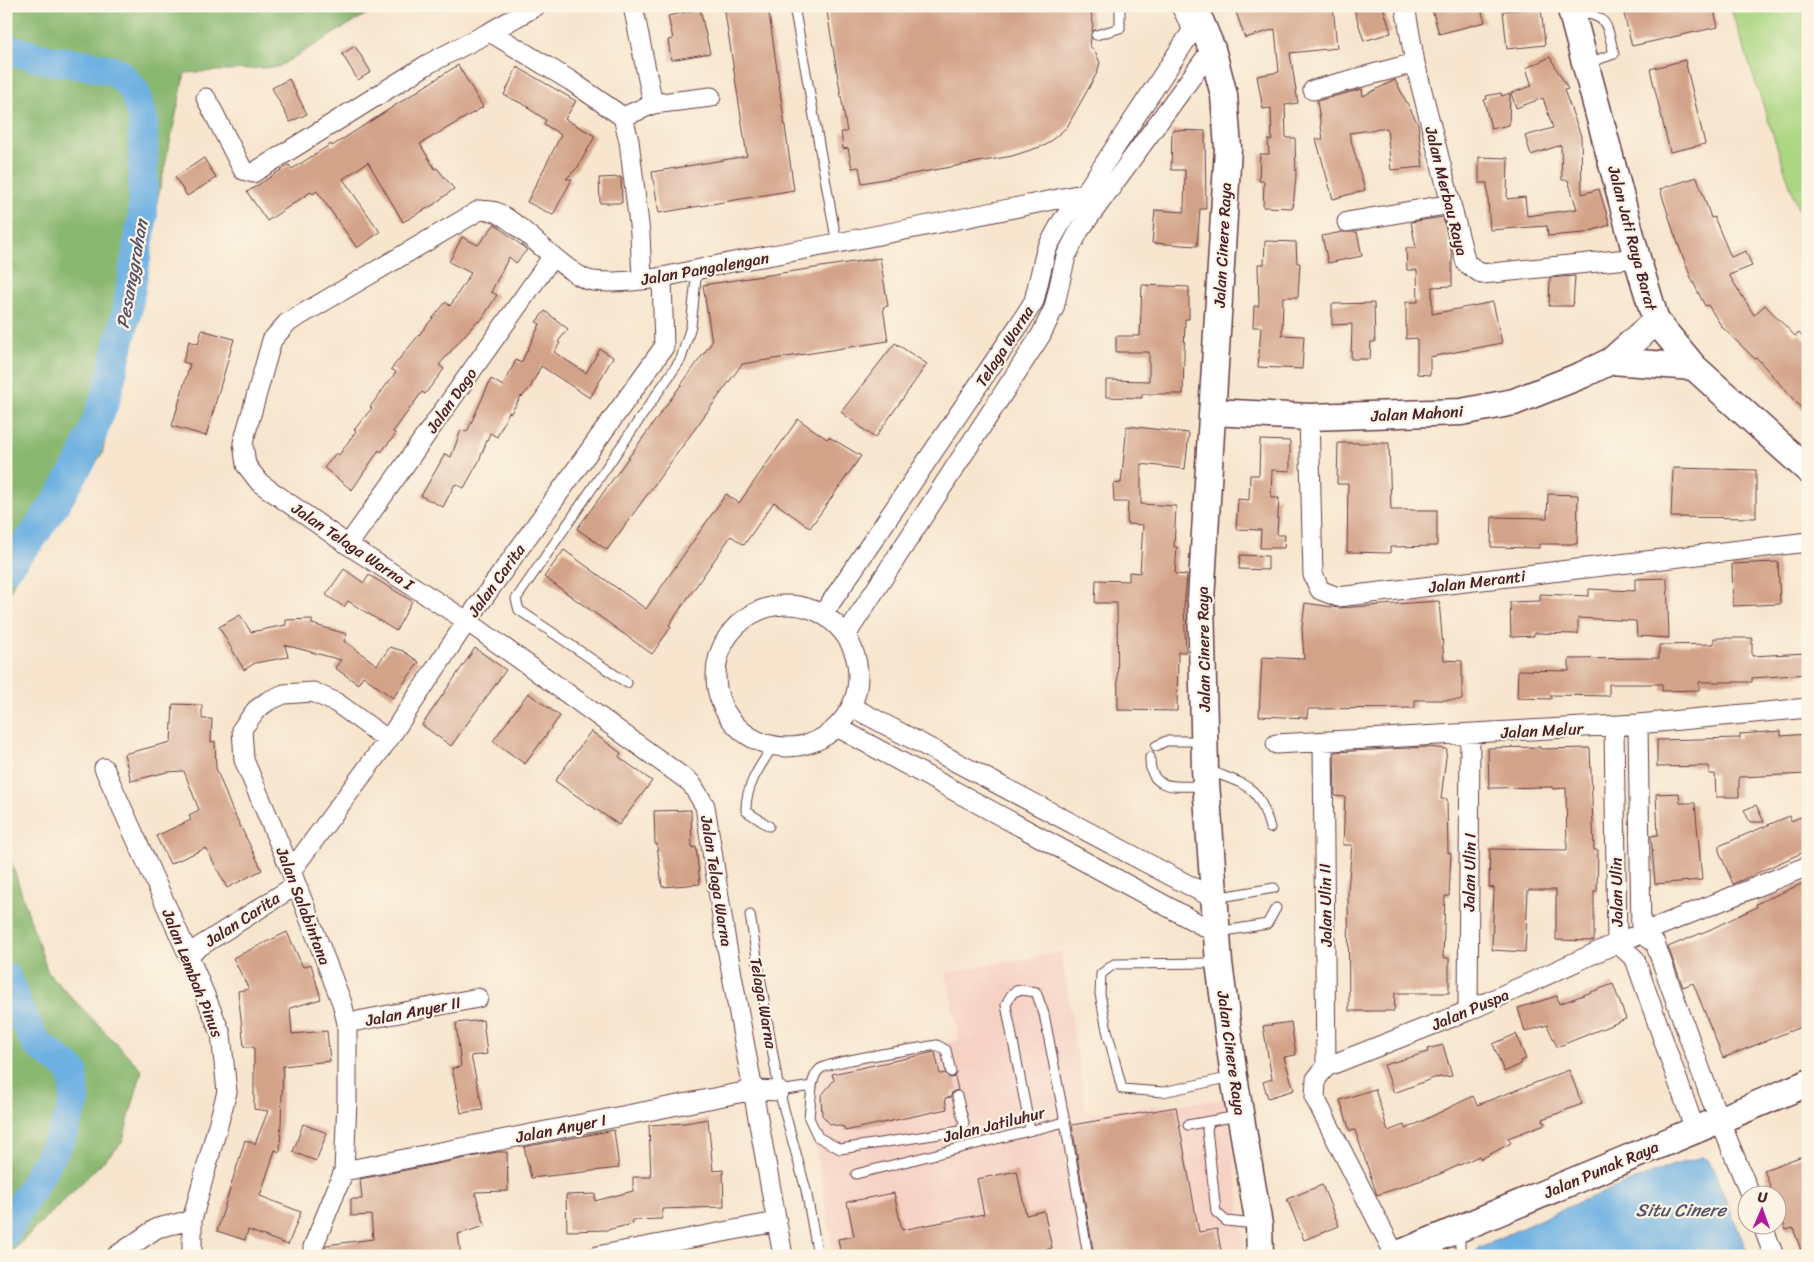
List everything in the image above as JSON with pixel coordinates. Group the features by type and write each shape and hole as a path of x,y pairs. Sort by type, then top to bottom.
{"main road":[{"name":"Jalan Jati Raya Barat","path":"1571,9 1637,258 1656,321 1694,367 1808,470"},
{"name":"Jalan Cinere Raya","path":"1199,28 1224,95 1228,148 1200,600 1204,741 1213,898 1219,963 1234,1077 1261,1246"},
{"name":"Jalan Mahoni","path":"1212,412 1310,418 1462,412 1514,402 1582,375 1611,360 1656,321"},
{"path":"1611,360 1694,367"},
{"name":"Jalan Punak Raya","path":"1395,1256 1438,1247 1460,1228 1808,1083"}],"street":[{"path":"206,98 243,170 253,173 428,64 536,6"},
{"path":"633,6 654,104"},
{"name":"Jalan Merbau Raya","path":"1405,6 1415,63 1466,263 1482,274 1637,258"},
{"name":"Telaga Warna","path":"846,635 1041,335 1054,308 1066,256 1079,231 1112,188 1199,28"},
{"name":"Telaga Warna","path":"823,614 1019,326 1034,301 1046,250 1062,221 1085,193 1199,28"},
{"path":"490,32 571,81 622,117 629,141 640,233 642,280"},
{"path":"1313,90 1415,63"},
{"path":"622,117 654,104 711,97"},
{"name":"Jalan Pangalengan","path":"246,465 243,443 272,340 287,323 480,210 498,212 553,256 590,281 642,280 662,279 697,268 837,244 1112,188"},
{"path":"1347,222 1450,204"},
{"name":"Jalan Dago","path":"348,545 553,256"},
{"path":"662,279 664,347"},
{"name":"Jalan Carita","path":"188,954 293,878 388,740 467,620 664,347"},
{"name":"Jalan Meranti","path":"1310,418 1313,575 1320,590 1338,597 1808,542"},
{"name":"Jalan Telaga Warna I","path":"246,465 260,483 348,545 467,620"},
{"path":"783,604 810,608 823,614 846,635 856,657 858,682 852,707 837,727 813,742 786,747 773,746 747,736 736,727 724,710 716,691 715,678 719,651 734,627 756,611 783,604"},
{"name":"Jalan Telaga Warna","path":"467,620 691,783 705,806 726,942 754,1090 782,1256"},
{"name":"Jalan Salabintana","path":"314,1256 313,1247 344,1171 347,1100 347,1023 342,1003 244,760 242,729 256,710 284,694 313,692 336,703 388,740"},
{"path":"852,707 1213,898"},
{"name":"Jalan Melur","path":"1276,744 1614,726 1808,708"},
{"name":"Jalan Ulin","path":"1638,724 1641,933 1655,943 1746,1184"},
{"name":"Jalan Ulin","path":"1614,726 1617,943 1635,959 1695,1130"},
{"path":"837,727 1216,933"},
{"name":"Jalan Ulin I","path":"1468,1011 1470,734"},
{"name":"Jalan Ulin II","path":"1323,742 1326,1068"},
{"name":"Jalan Lembah Pinus","path":"104,768 188,954 221,1034 228,1092 192,1220 192,1256"},
{"name":"Jalan Puspa","path":"1326,1068 1468,1011 1617,943 1808,866"},
{"name":"Jalan Anyer II","path":"347,1023 478,998"},
{"path":"1326,1068 1316,1078 1314,1098 1395,1256"},
{"name":"Jalan Anyer I","path":"344,1171 754,1090 779,1091"},
{"path":"116,1256 157,1228 192,1220"},
{"path":"597,1256 776,1222"},
{"path":"1766,1234 1774,1256"}],"lane":[{"path":"794,6 837,244"},
{"path":"1096,35 1120,28 1120,6"},
{"path":"1175,6 1199,28"},
{"path":"627,683 519,610 516,599 681,359 691,326 697,268"},
{"path":"664,347 681,359"},
{"path":"1156,746 1166,741 1204,741"},
{"path":"769,826 746,811 745,798 757,771 773,746"},
{"path":"1150,757 1150,771 1156,781 1170,786 1206,777 1248,786 1263,802 1270,828"},
{"path":"1213,898 1274,888"},
{"path":"1216,933 1267,924 1276,908"},
{"name":"Telaga Warna","path":"750,916 779,1091"},
{"path":"1219,963 1114,964 1101,974 1100,994 1122,1089 1163,1092 1234,1077"},
{"path":"1030,1129 1006,1005 1011,992 1015,990 1036,992 1044,1014 1065,1122"},
{"path":"951,1072 946,1050 937,1046 843,1062 821,1068 814,1077 809,1118 818,1137 840,1149 960,1131 964,1123 957,1096"},
{"path":"812,1086 779,1091 806,1190 818,1256"},
{"path":"1188,1125 1241,1115"},
{"path":"1210,1121 1206,1128 1216,1212 1261,1246"},
{"name":"Jalan Jatiluhur","path":"856,1174 1030,1129 1065,1122 1088,1256"},
{"path":"1460,1228 1460,1256"}],"shaded area":[{"path":"1061,952 1087,1113 1227,1099 1246,1256 834,1256 803,1072 959,1040 946,973"}],"green space":[{"path":"6,6 380,6 278,67 185,73 102,454 17,574 6,602"},
{"path":"1730,6 1808,6 1808,239"},
{"path":"6,846 48,973 142,1070 122,1143 7,1256"}],"water":[{"name":"Situ Cinere","path":"1702,1157 1707,1160 1713,1169 1736,1225 1736,1234 1740,1234 1749,1256 1475,1256 1478,1248 1579,1202 1671,1166"}],"building":[{"path":"724,6 768,6 794,190 659,213 652,172 747,156"},
{"path":"826,6 1090,6 1093,23 1090,46 1096,53 1100,63 1097,73 1067,127 1046,145 1012,156 862,183 859,167 852,168 848,148 843,149 841,132 847,132"},
{"path":"1244,6 1333,6 1337,48 1290,53 1298,103 1285,105 1286,138 1295,138 1296,176 1293,208 1263,207 1264,181 1259,181 1260,154 1269,154 1268,140 1272,140 1271,108 1263,109 1257,76 1279,72 1275,29 1245,38 1235,9"},
{"path":"1353,6 1383,6 1391,33 1364,41"},
{"path":"1431,6 1480,6 1485,22 1439,34"},
{"path":"1622,6 1713,6 1718,27 1632,46"},
{"path":"1541,8 1545,45 1507,49 1503,11"},
{"path":"700,9 710,53 671,60 668,40 673,39 668,16"},
{"path":"355,46 371,72 358,80 342,54"},
{"path":"1550,57 1568,89 1564,90 1581,136 1582,194 1599,189 1610,225 1584,233 1548,236 1547,226 1490,230 1487,183 1479,183 1479,157 1508,158 1507,199 1525,197 1527,216 1577,209 1568,180 1562,180 1561,145 1531,155 1525,136 1553,128 1543,98 1516,108 1511,93 1532,86 1526,68"},
{"path":"1685,60 1705,144 1670,152 1650,69"},
{"path":"458,65 483,107 420,144 435,169 437,168 454,189 433,205 403,222 368,162 343,179 380,232 357,248 317,191 313,194 311,192 267,221 247,192 289,165 292,169 331,144 332,146"},
{"path":"517,67 576,101 565,119 595,136 578,167 566,179 572,179 553,215 527,202 561,135 544,124 546,120 529,107 504,95"},
{"path":"289,79 307,114 290,122 272,88"},
{"path":"1395,80 1418,124 1423,167 1391,170 1387,128 1349,133 1365,190 1333,199 1316,139 1323,139 1317,101 1362,89 1363,96"},
{"path":"1501,93 1502,96 1510,93 1509,125 1491,129 1484,100 1487,99 1486,96"},
{"path":"1172,130 1205,131 1206,209 1200,209 1197,246 1152,243 1155,210 1184,212 1185,170 1171,170"},
{"path":"204,158 216,178 187,196 175,177"},
{"path":"621,177 622,203 600,203 599,178"},
{"path":"1697,177 1711,218 1714,217 1731,257 1746,251 1752,266 1729,275 1754,315 1765,305 1795,336 1799,333 1808,343 1808,416 1757,358 1755,359 1722,327 1708,305 1705,306 1691,278 1660,189"},
{"path":"1443,217 1452,255 1452,286 1432,287 1432,314 1493,302 1502,343 1430,357 1430,375 1417,374 1417,338 1406,339 1406,302 1418,302 1417,270 1407,270 1406,248 1416,248 1411,222"},
{"path":"495,224 527,250 516,263 509,257 491,292 497,295 480,322 477,321 439,365 444,369 425,394 422,392 393,432 396,434 381,452 379,450 352,490 324,468 336,453 339,455 356,431 354,430 372,408 370,407 396,372 391,369 446,302 450,306 471,273 449,262 462,237 478,245"},
{"path":"1342,232 1357,232 1362,256 1328,263 1322,236"},
{"path":"1265,241 1296,242 1297,263 1300,263 1298,297 1283,297 1282,335 1304,336 1302,369 1258,367 1261,327 1253,327 1254,306 1259,306 1258,264 1264,264"},
{"path":"880,258 888,306 883,307 888,341 742,364 607,550 577,529 712,342 703,285"},
{"path":"1575,276 1573,306 1549,306 1550,278"},
{"path":"1142,285 1189,287 1189,319 1185,319 1183,394 1142,394 1142,398 1106,397 1106,380 1149,381 1149,352 1116,352 1116,336 1140,336"},
{"path":"1374,303 1375,342 1371,342 1370,359 1351,359 1352,324 1332,325 1332,304"},
{"path":"545,311 568,329 558,342 560,343 554,352 586,373 600,349 613,357 590,398 541,366 530,388 521,396 511,413 509,412 497,437 490,433 479,461 464,488 455,484 443,507 421,496 445,454 451,457 461,430 467,432 491,379 503,386 516,360 521,363 540,324 536,322"},
{"path":"202,330 234,339 206,436 172,426 190,364 183,362 189,341 198,344"},
{"path":"895,343 927,364 875,438 841,412"},
{"path":"798,419 827,439 829,437 861,456 810,528 774,502 744,545 731,536 669,625 671,627 652,654 544,577 564,550 646,609 726,494 739,503"},
{"path":"1127,426 1189,433 1185,469 1141,464 1141,504 1176,506 1174,547 1177,547 1175,574 1187,575 1184,607 1186,652 1178,652 1177,711 1118,710 1117,603 1095,603 1096,580 1129,581 1129,572 1140,573 1143,525 1127,524 1128,502 1114,502 1113,484 1121,483"},
{"path":"1260,440 1290,441 1290,471 1272,470 1271,498 1279,498 1277,535 1285,535 1284,548 1260,548 1261,530 1236,529 1238,499 1249,500 1250,475 1259,475"},
{"path":"1338,443 1389,443 1391,510 1437,510 1437,546 1390,547 1390,553 1347,552 1348,484 1337,484"},
{"path":"1673,468 1756,470 1756,518 1671,517"},
{"path":"1548,494 1578,495 1577,544 1539,544 1539,548 1491,547 1492,517 1547,518"},
{"path":"1240,555 1268,556 1268,570 1239,569"},
{"path":"1778,562 1780,604 1733,606 1732,564"},
{"path":"344,569 364,583 369,575 412,601 396,631 348,601 344,607 326,595"},
{"path":"1667,578 1669,638 1637,636 1636,621 1578,618 1578,634 1534,633 1534,636 1511,637 1510,602 1540,601 1540,594 1589,596 1589,589 1635,591 1635,579"},
{"path":"1439,601 1444,660 1462,661 1462,700 1415,700 1415,708 1308,709 1307,718 1259,716 1262,657 1304,659 1302,628 1305,603 1339,608"},
{"path":"240,615 251,632 286,625 286,620 312,619 312,624 347,634 344,641 377,665 390,647 403,651 419,662 393,698 363,676 358,684 335,668 341,660 285,645 288,657 255,663 244,670 219,627"},
{"path":"1714,638 1752,638 1752,656 1807,653 1808,674 1752,678 1752,682 1699,682 1699,690 1662,691 1662,684 1609,684 1609,696 1551,695 1551,699 1517,698 1518,670 1569,671 1569,659 1659,658 1659,645 1714,644"},
{"path":"475,648 506,670 451,746 422,725"},
{"path":"528,693 560,716 525,764 493,741"},
{"path":"173,704 202,705 202,719 212,719 211,742 215,741 216,768 231,807 262,870 227,888 206,848 170,864 156,836 191,820 189,815 199,810 184,771 167,772 131,781 124,754 171,742"},
{"path":"591,731 621,753 619,757 652,781 619,825 555,781"},
{"path":"1781,731 1781,736 1808,734 1808,774 1739,777 1739,797 1716,797 1715,774 1709,774 1709,766 1657,767 1657,740 1740,738 1740,734"},
{"path":"1427,747 1447,749 1441,799 1447,799 1448,853 1451,853 1449,896 1445,896 1443,958 1449,958 1449,993 1395,993 1394,1011 1349,1011 1348,890 1352,845 1343,845 1345,797 1335,796 1334,752"},
{"path":"1540,747 1540,749 1590,748 1594,850 1598,850 1597,891 1594,891 1594,941 1556,940 1556,890 1528,890 1525,952 1492,950 1494,888 1489,887 1490,849 1567,850 1566,788 1489,788 1488,748"},
{"path":"1679,793 1680,803 1695,803 1702,880 1655,884 1651,836 1658,835 1656,794"},
{"path":"1756,805 1764,822 1750,822 1744,810"},
{"path":"691,810 692,848 696,847 700,884 662,887 657,844 655,844 654,811"},
{"path":"1808,814 1808,850 1733,884 1719,851 1719,846 1789,816 1791,821"},
{"path":"1808,881 1808,1024 1723,1058 1693,983 1683,987 1668,947 1711,929 1757,907 1756,904"},
{"path":"287,932 303,967 311,964 321,999 290,1008 292,1034 327,1031 330,1061 283,1066 280,1152 275,1150 260,1196 301,1212 288,1245 248,1230 245,1240 217,1231 245,1140 255,1144 268,1111 254,1109 254,1047 244,1047 238,991 249,989 233,958"},
{"path":"1613,984 1626,1019 1557,1047 1547,1025 1525,1032 1518,1008 1557,996 1559,1004"},
{"path":"483,1020 487,1054 471,1056 483,1110 461,1113 452,1068 461,1067 456,1023"},
{"path":"1291,1022 1296,1055 1284,1057 1294,1090 1268,1098 1263,1082 1272,1079 1263,1026"},
{"path":"1516,1034 1526,1059 1520,1061 1521,1064 1504,1072 1493,1044"},
{"path":"1443,1045 1452,1076 1434,1078 1394,1093 1384,1065 1428,1052 1427,1049"},
{"path":"935,1052 940,1074 945,1073 950,1078 955,1077 958,1090 952,1092 951,1097 945,1098 947,1109 845,1131 844,1127 830,1124 822,1115 821,1096 834,1080 832,1074"},
{"path":"1569,1070 1582,1104 1543,1119 1545,1124 1508,1138 1511,1143 1481,1159 1479,1156 1440,1174 1377,1195 1355,1130 1350,1131 1340,1100 1375,1089 1388,1131 1404,1125 1406,1129 1473,1096 1477,1105"},
{"path":"1176,1107 1199,1232 1217,1229 1222,1256 1094,1256 1072,1125"},
{"path":"708,1119 713,1171 723,1170 724,1207 662,1209 662,1219 632,1220 633,1224 607,1230 567,1231 566,1195 595,1194 595,1201 633,1191 633,1177 651,1177 649,1125 685,1123"},
{"path":"303,1124 327,1133 316,1161 293,1152"},
{"path":"614,1130 619,1168 531,1178 524,1147"},
{"path":"497,1152 507,1152 508,1191 475,1192 485,1226 458,1234 461,1256 324,1256 326,1245 373,1239 371,1215 351,1216 351,1199 362,1199 360,1179"},
{"path":"1808,1154 1808,1256 1803,1256 1793,1228 1786,1230 1786,1184 1769,1184 1764,1170"},
{"path":"1017,1171 1026,1215 1044,1211 1052,1248 1034,1252 1035,1256 841,1256 838,1239 854,1236 847,1202 894,1193 902,1230 984,1214 977,1179"},
{"path":"1322,1185 1339,1226 1304,1240 1287,1199"}],"waterway":[{"name":"Pesanggrahan","path":"6,48 47,60 89,65 117,72 134,90 143,119 143,215 127,311 106,397 82,459 33,536 6,568"},
{"name":"Pesanggrahan","path":"6,977 20,1012 36,1043 73,1071 75,1101 60,1139 6,1232"}]}
